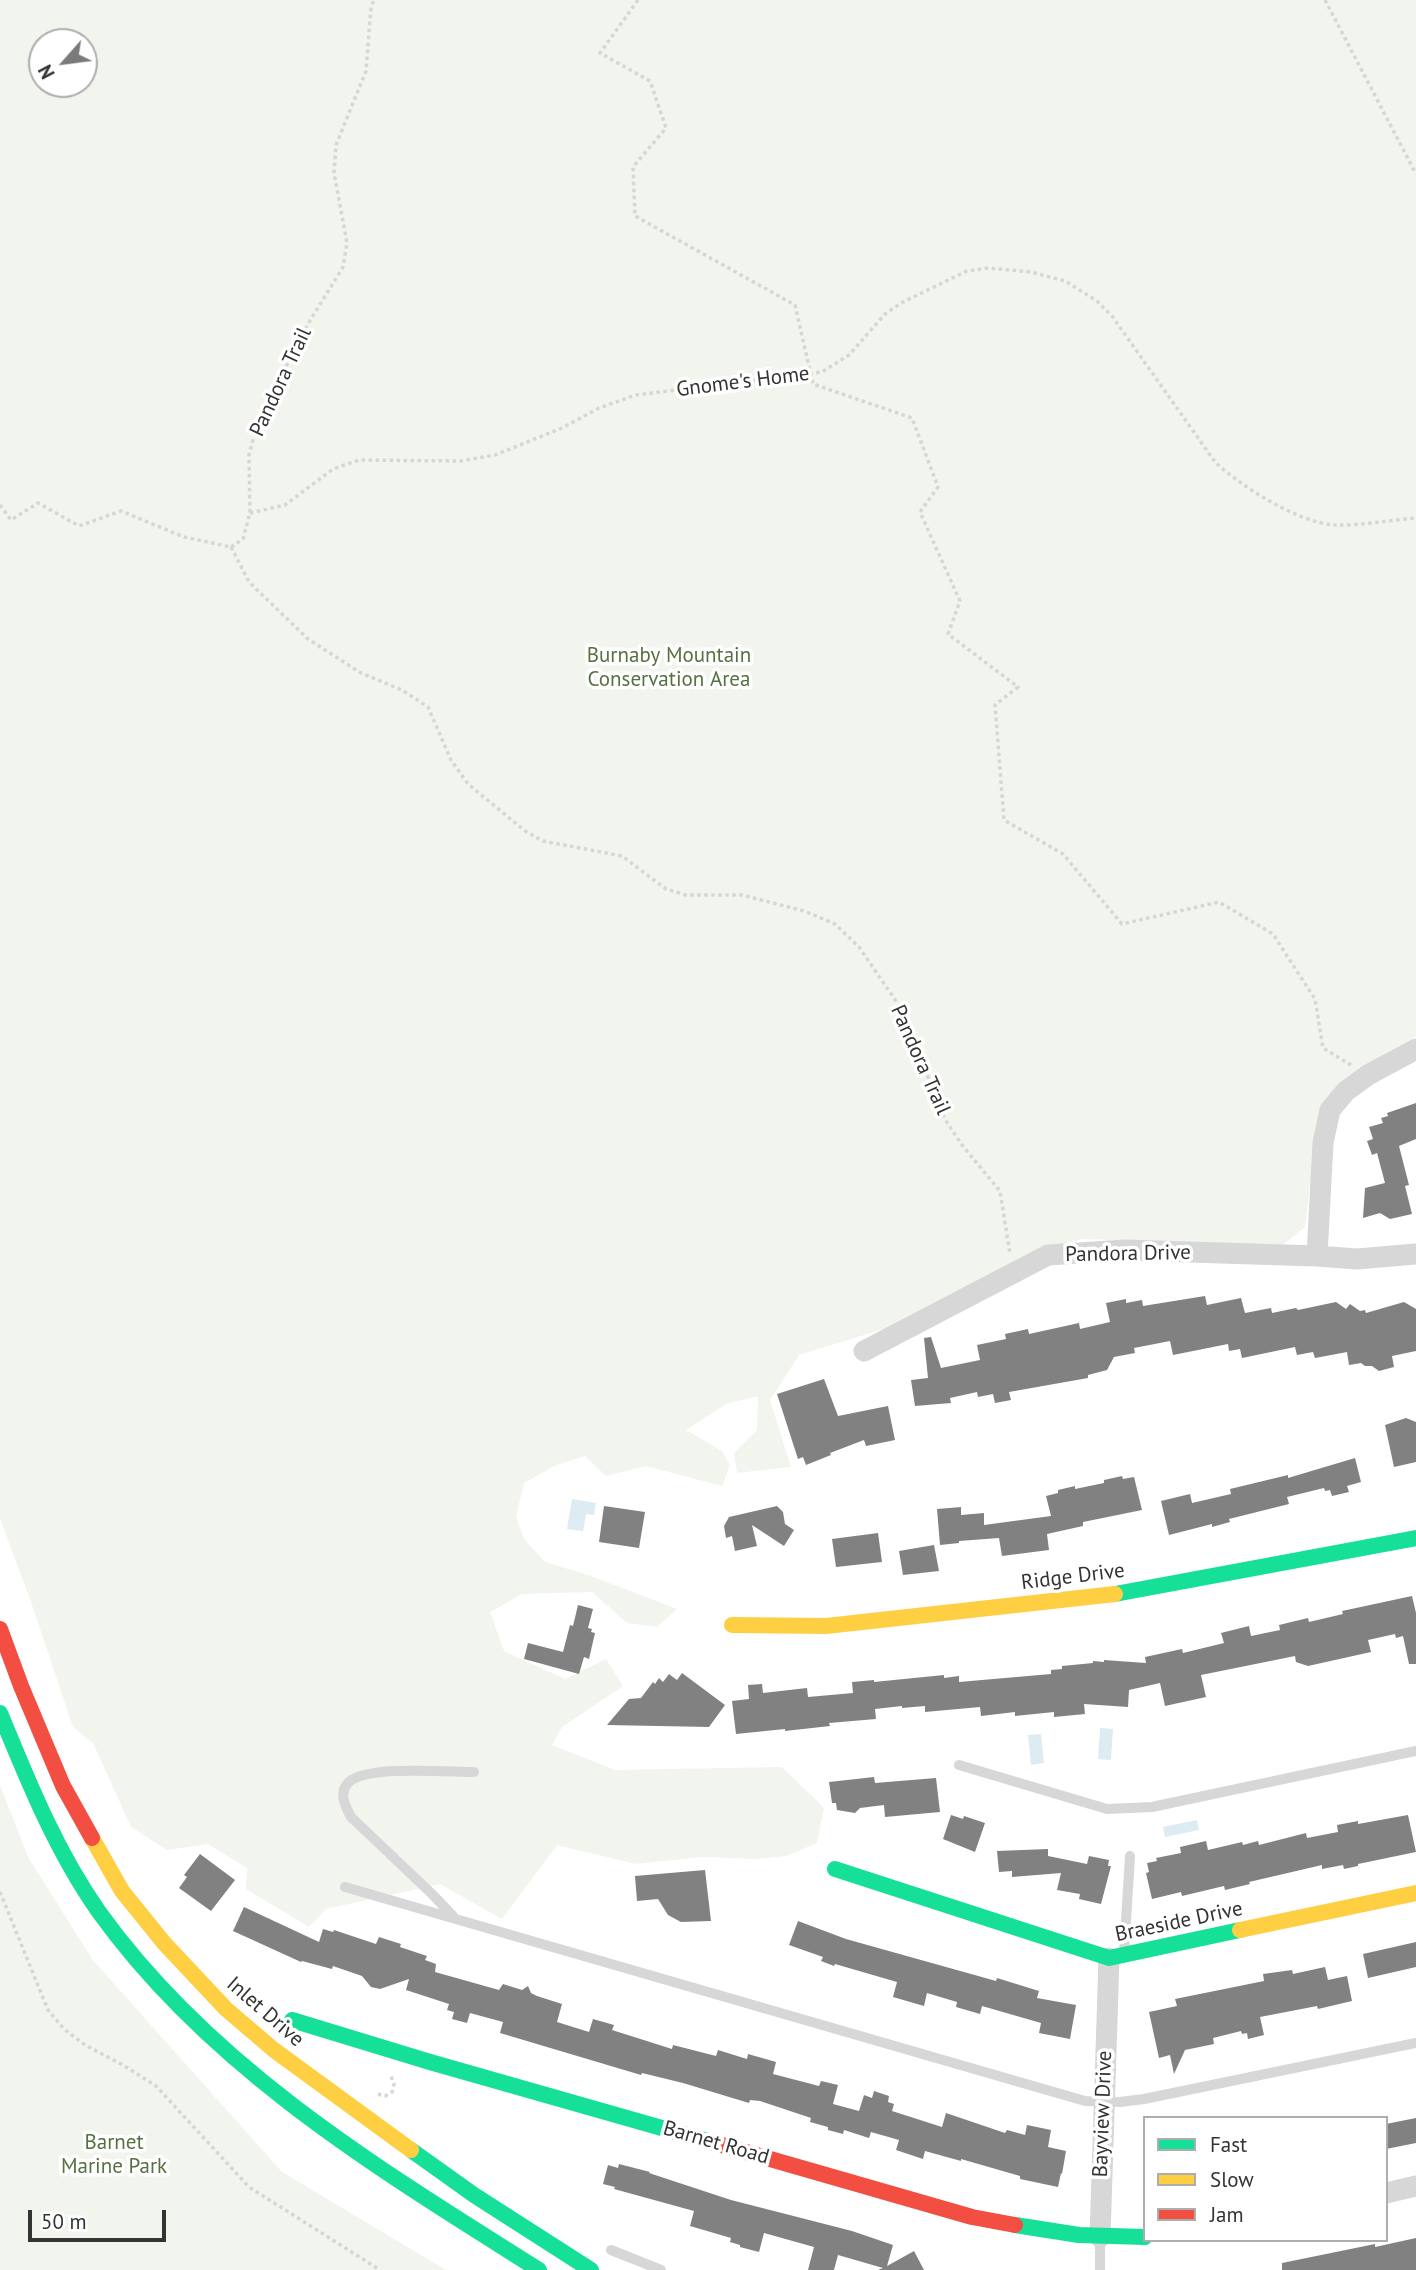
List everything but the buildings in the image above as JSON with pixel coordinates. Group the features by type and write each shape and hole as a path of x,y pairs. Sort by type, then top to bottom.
{"street":[{"path":"1317,1256 1323,1143 1330,1110 1346,1091 1368,1074 1416,1049"},
{"name":"Pandora Drive","path":"864,1351 1048,1255 1125,1251 1357,1259 1416,1254"},
{"name":"Ridge Drive","path":"733,1625 826,1626 1100,1597 1416,1538"},
{"name":"Inlet Drive","path":"0,1629 63,1786 122,1891 164,1943 226,2009 274,2050 474,2195 591,2270"},
{"path":"0,1713 33,1795 63,1854 98,1911 138,1963 204,2032 253,2075 314,2121 539,2270"},
{"name":"Braeside Drive","path":"835,1869 1116,1957 1416,1893"},
{"name":"Bayview Drive","path":"1100,2237 1103,2102 1116,1957"},
{"name":"Barnet Road","path":"292,2020 972,2217 1020,2227 1100,2237 1143,2236"},
{"path":"1388,2193 1416,2186"}],"lane":[{"path":"959,1765 1107,1809 1152,1807 1416,1751"},
{"path":"453,1916 361,1828 344,1806 342,1795 346,1784 372,1773 474,1772"},
{"path":"1116,1957 1130,1856"},
{"path":"345,1887 453,1916 1069,2097 1103,2102 1144,2099 1416,2043"},
{"name":"Bayview Drive","path":"1100,2237 1100,2270"},
{"path":"611,2250 661,2270"}],"path":[{"name":"Pandora Trail","path":"374,0 371,7 366,71 336,145 334,173 347,243 343,267 308,324 258,421 249,455 250,513 243,539 231,547 249,582 308,639 361,673 402,690 428,707 451,760 468,784 524,831 543,841 622,856 666,889 686,895 742,895 804,911 835,924 859,947 902,1010 944,1118 962,1145 1000,1191 1013,1273"},
{"path":"638,0 600,53 650,81 666,128 633,167 635,216 795,305 813,384 912,418 938,487 920,512 960,601 948,634 1018,687 995,705 1004,820 1063,854 1122,924 1219,902 1273,934 1315,999 1323,1048 1368,1074"},
{"path":"1325,0 1416,174"},
{"name":"Gnome's Home","path":"250,513 285,505 332,469 359,460 461,461 495,455 562,428 598,408 636,395 822,372 849,355 885,314 901,303 967,271 988,268 1031,272 1065,281 1097,301 1112,316 1214,462 1230,476 1301,518 1334,525 1416,518"},
{"path":"0,505 10,520 38,503 79,526 121,511 184,537 231,547"},
{"path":"0,1892 48,2010 64,2029 85,2045 156,2086 249,2186 380,2270"},
{"path":"376,2094 385,2096 392,2092 394,2084 390,2074 375,2063 379,2045"}],"green space":[{"name":"Burnaby Mountain Conservation Area","path":"0,0 1416,0 1416,1036 1387,1053 1318,1117 1305,1227 1283,1245 1083,1239 1027,1254 900,1324 799,1355 770,1400 791,1467 737,1473 734,1453 757,1430 758,1396 726,1404 686,1430 722,1451 730,1465 722,1486 646,1466 606,1476 585,1456 554,1466 524,1483 516,1517 524,1539 545,1562 591,1576 677,1609 657,1627 627,1623 592,1592 522,1594 490,1612 504,1651 565,1679 606,1659 623,1686 562,1727 552,1745 615,1770 782,1767 824,1808 817,1843 786,1856 757,1859 702,1857 636,1864 557,1845 502,1919 440,1884 326,1909 309,1927 246,1889 247,1868 208,1844 167,1850 131,1827 93,1743 73,1727 0,1519"},
{"name":"Barnet Marine Park","path":"0,1785 28,1857 92,1959 282,2172 446,2270 0,2270"}],"shaded area":[{"path":"572,1499 596,1503 594,1515 586,1514 583,1531 567,1529"},
{"path":"1100,1728 1113,1729 1111,1760 1098,1759"},
{"path":"1041,1734 1044,1763 1031,1765 1028,1735"},
{"path":"1197,1820 1199,1830 1165,1837 1163,1827"}],"traffic: fast":[{"path":"1115,1594 1416,1538"},
{"path":"0,1713 44,1815 84,1889 144,1968 192,2020 301,2112 418,2193 539,2270"},
{"path":"835,1869 1109,1958 1240,1930"},
{"path":"292,2020 711,2142"},
{"path":"411,2150 474,2195 591,2270"},
{"path":"1015,2225 1079,2235 1143,2237"}],"traffic: slow":[{"path":"732,1625 826,1626 1115,1594"},
{"path":"92,1838 122,1891 164,1943 226,2009 274,2050 411,2150"},
{"path":"1240,1930 1416,1893"}],"traffic: jam":[{"path":"0,1629 63,1786 92,1838"},
{"path":"711,2142 972,2217 1015,2225"}]}
